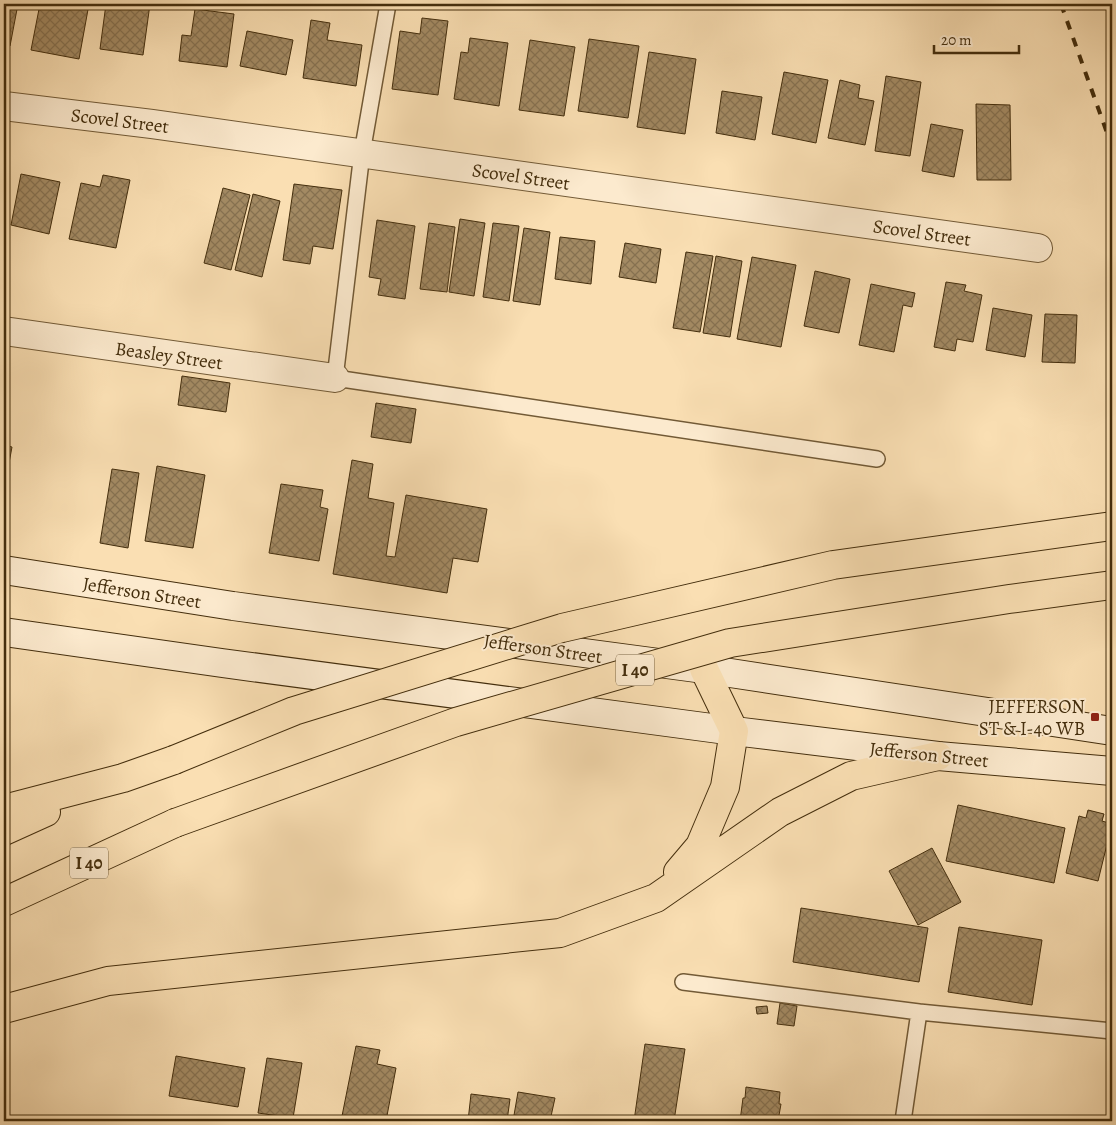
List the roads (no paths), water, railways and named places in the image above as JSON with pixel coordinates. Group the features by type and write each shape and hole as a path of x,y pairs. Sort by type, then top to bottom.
{"highway":[{"path":"4,831 123,778 174,760 294,711 562,628 833,565 1112,526"},
{"name":"I 40","path":"4,902 175,823 456,722 730,643 1009,599 1112,585"},
{"path":"656,898 700,846 725,787 734,731 704,670"},
{"path":"4,1009 108,981 560,933 656,898 780,812 851,776 938,756"},
{"path":"4,809 123,778"}],"main road":[{"name":"Scovel Street","path":"4,106 152,124 1038,248"},
{"name":"Beasley Street","path":"4,330 335,378"},
{"name":"Jefferson Street","path":"4,570 233,606 704,670 1112,731"},
{"name":"Jefferson Street","path":"4,632 734,731 938,756 1112,771"}],"lane":[{"path":"388,4 362,153 335,378 877,459"},
{"path":"682,982 919,1012 1112,1031"},
{"path":"903,1121 919,1012"}],"railway":[{"path":"1061,4 1112,147"}],"place":[{"name":"JEFFERSON ST & I-40 WB","path":"1095,717"}]}
